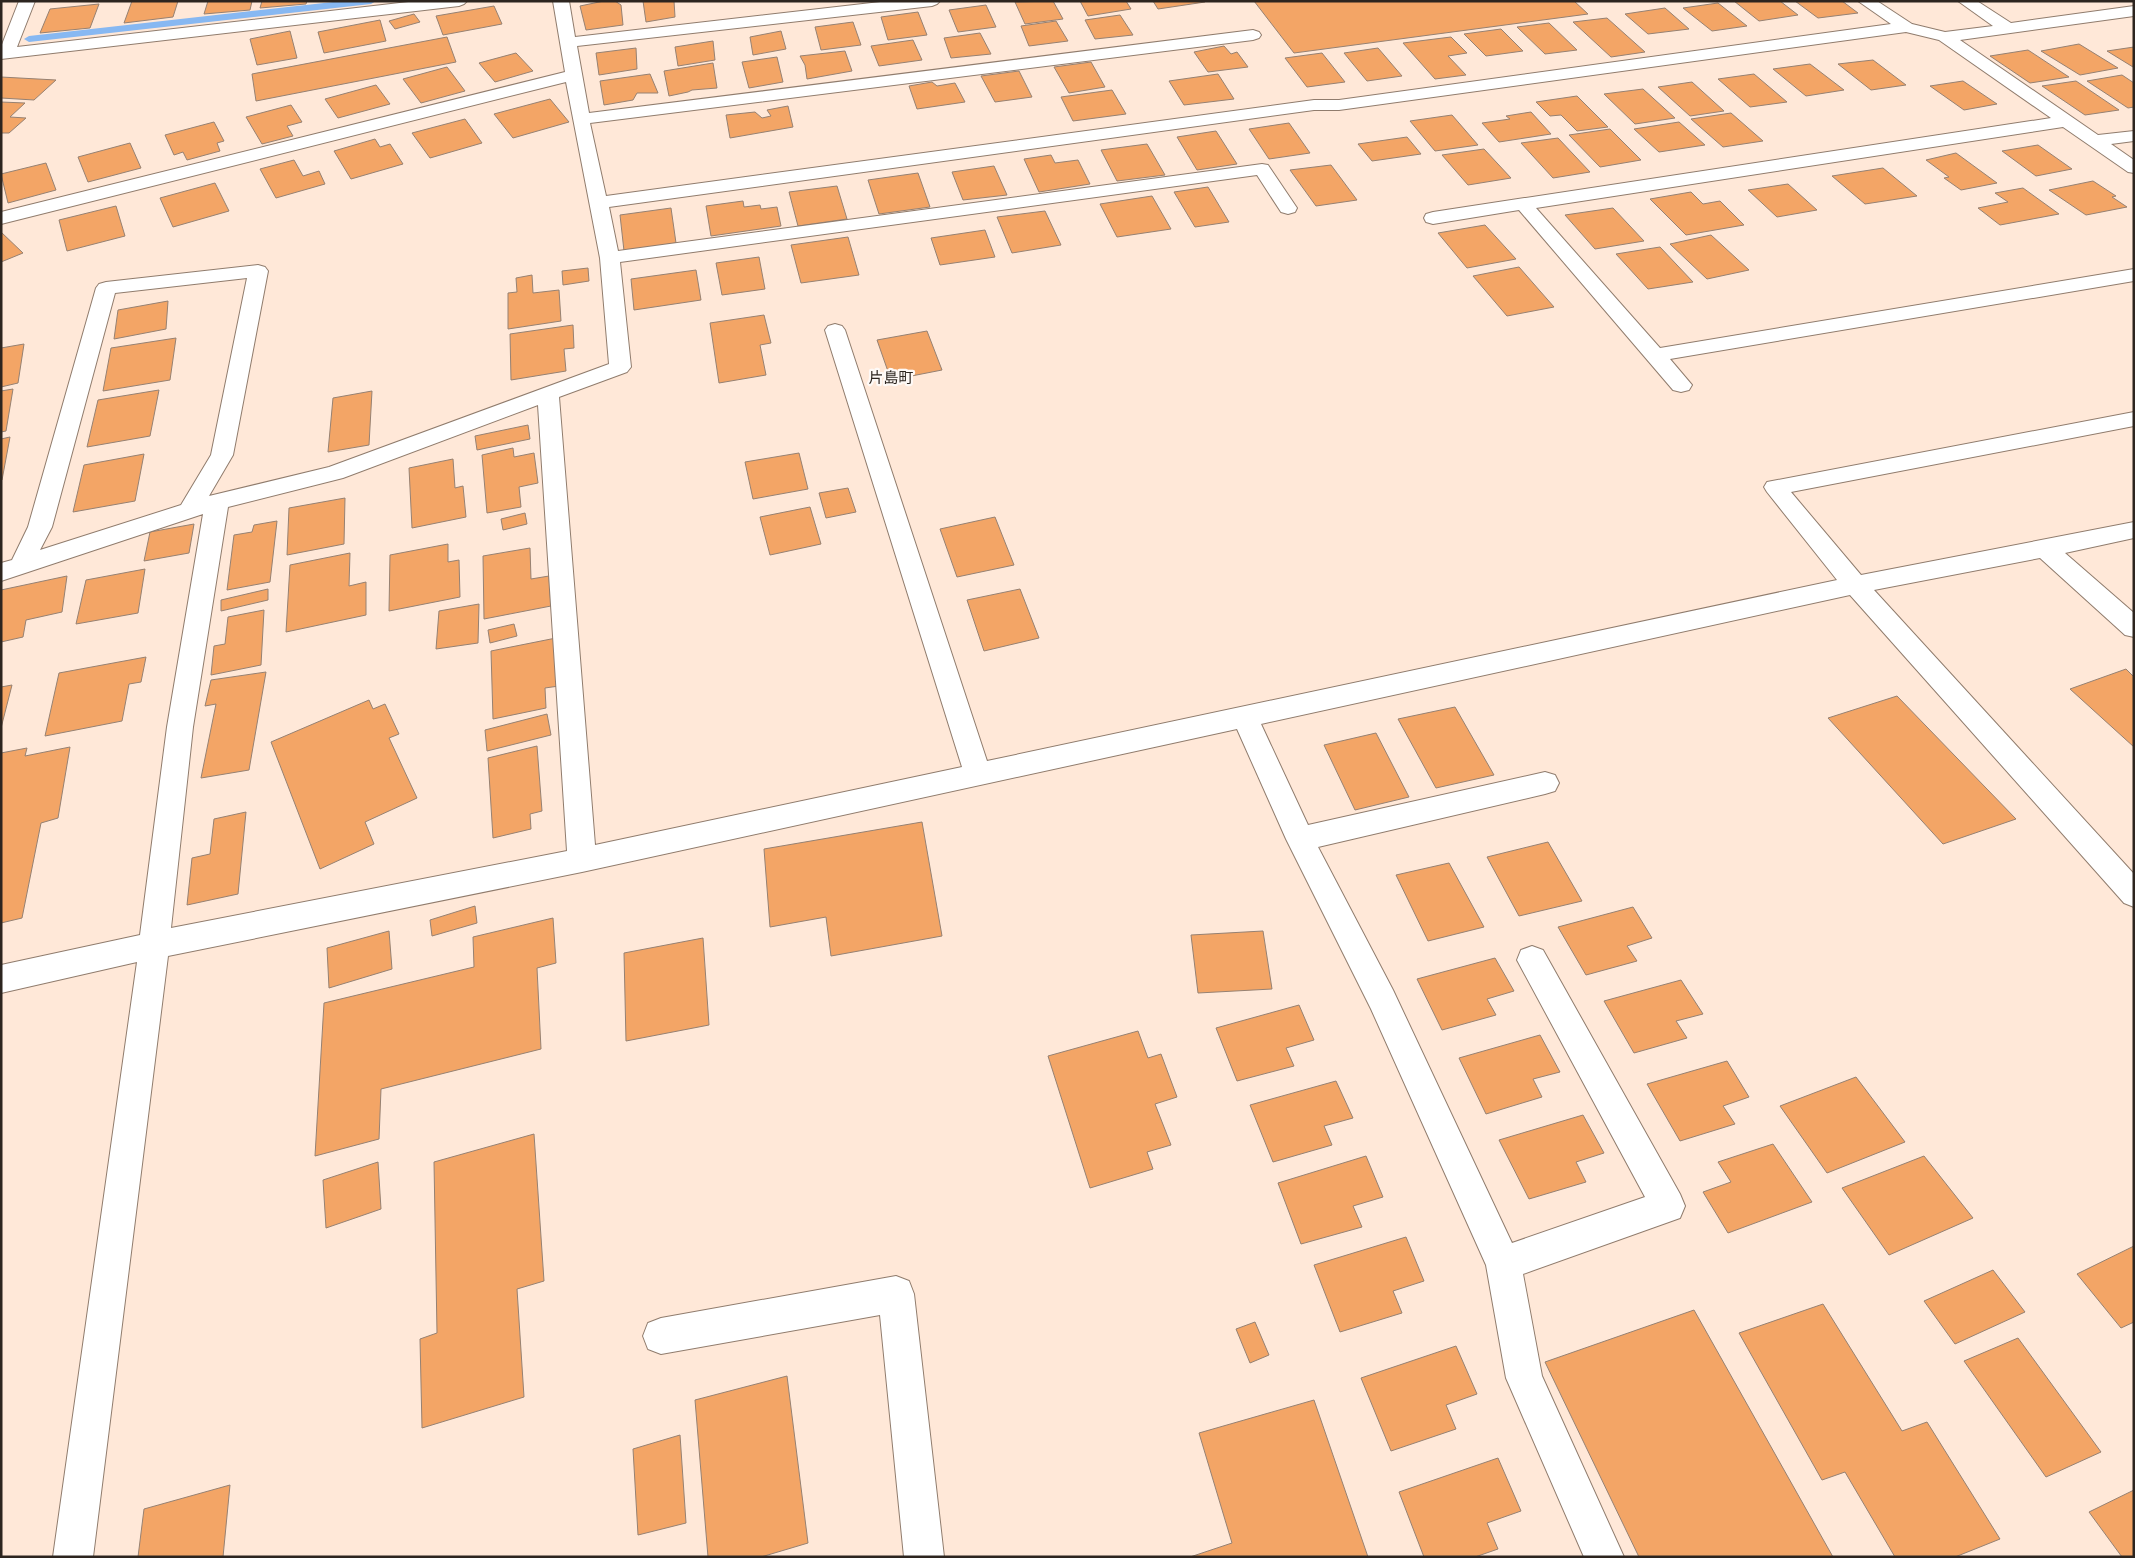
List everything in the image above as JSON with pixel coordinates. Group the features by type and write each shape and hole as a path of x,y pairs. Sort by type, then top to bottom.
{"street":[{"path":"4,54 27,1"},
{"path":"4,54 459,1"},
{"path":"11,568 190,509 335,473 620,368 610,258 561,1"},
{"path":"570,42 932,1"},
{"path":"1866,1 1906,27 1945,37 2134,168"},
{"path":"1966,1 2008,28"},
{"path":"1945,37 2134,11"},
{"path":"598,203 1294,108 1349,104 1906,27"},
{"path":"582,119 1253,35"},
{"path":"1,218 574,75"},
{"path":"1433,218 2066,121"},
{"path":"2095,142 2134,136"},
{"path":"610,258 1262,169 1288,208"},
{"path":"1523,204 1681,385"},
{"path":"11,568 40,527 106,288 258,271 222,455 190,509"},
{"path":"1655,355 2134,275"},
{"path":"835,330 978,774"},
{"path":"548,395 582,860"},
{"path":"2134,419 1775,487 1855,585 2134,894"},
{"path":"73,1557 154,945 180,727 217,502"},
{"path":"1,979 154,945 582,860 1855,585 2134,530"},
{"path":"2045,549 2134,628"},
{"path":"1245,718 1300,839 1382,1000 1503,1263 1524,1378 1604,1557"},
{"path":"1300,839 1545,783"},
{"path":"1503,1263 1668,1206 1532,960"},
{"path":"661,1336 896,1294 924,1557"}],"building":[{"path":"132,1 178,1 173,17 124,23"},
{"path":"208,1 252,1 250,10 204,14"},
{"path":"262,1 307,1 306,4 260,8"},
{"path":"604,1 615,1 621,5 623,25 586,30 580,6"},
{"path":"643,1 674,1 675,17 646,22"},
{"path":"1053,1 1063,19 1025,24 1015,2"},
{"path":"1080,1 1126,1 1131,9 1088,16"},
{"path":"1153,1 1205,1 1205,2 1158,9"},
{"path":"1254,1 1574,1 1588,14 1294,53"},
{"path":"1734,1 1780,1 1798,15 1759,21"},
{"path":"1795,1 1842,1 1858,13 1818,18"},
{"path":"1718,3 1747,26 1712,31 1683,8"},
{"path":"99,4 90,28 40,33 50,9"},
{"path":"986,5 996,27 958,32 949,10"},
{"path":"494,6 502,24 443,35 436,16"},
{"path":"1665,8 1689,29 1648,34 1625,14"},
{"path":"918,12 927,35 888,40 881,17"},
{"path":"414,14 420,22 395,29 389,21"},
{"path":"1120,15 1133,35 1095,39 1085,20"},
{"path":"1607,18 1645,52 1611,57 1573,22"},
{"path":"380,20 386,41 324,53 318,32"},
{"path":"1056,21 1068,41 1029,46 1021,26"},
{"path":"853,22 861,45 821,50 815,27"},
{"path":"1549,23 1577,50 1545,54 1517,27"},
{"path":"1501,29 1523,51 1486,56 1464,34"},
{"path":"290,31 297,58 257,65 250,39"},
{"path":"781,31 786,49 753,55 750,37"},
{"path":"980,33 991,54 951,58 944,38"},
{"path":"447,37 456,62 256,101 252,74"},
{"path":"1451,37 1467,53 1448,56 1466,75 1435,79 1403,43"},
{"path":"913,40 922,60 879,66 871,46"},
{"path":"713,41 715,60 678,66 675,47"},
{"path":"2079,44 2118,68 2080,75 2041,51"},
{"path":"1224,46 1231,54 1237,52 1248,67 1208,72 1194,52"},
{"path":"2134,47 2133,67 2107,51"},
{"path":"636,48 637,69 599,75 596,53"},
{"path":"1378,48 1402,76 1367,81 1344,53"},
{"path":"2028,50 2069,77 2030,83 1990,56"},
{"path":"845,51 852,71 807,79 805,65 800,56"},
{"path":"516,53 533,71 495,82 479,63"},
{"path":"1322,53 1345,82 1307,87 1285,58"},
{"path":"777,57 783,82 749,88 742,62"},
{"path":"1873,60 1906,85 1871,90 1838,64"},
{"path":"1091,62 1105,87 1069,93 1054,67"},
{"path":"713,63 717,88 692,90 669,96 664,71"},
{"path":"1810,64 1844,90 1806,96 1773,69"},
{"path":"447,67 465,91 421,103 403,79"},
{"path":"1019,71 1032,97 995,102 981,76"},
{"path":"650,74 658,93 637,93 633,100 604,105 600,81"},
{"path":"1218,74 1234,99 1184,105 1169,81"},
{"path":"1754,74 1787,102 1750,107 1718,79"},
{"path":"2122,75 2134,83 2134,107 2128,108 2087,81"},
{"path":"1,77 56,80 34,100 1,98"},
{"path":"1963,81 1997,104 1964,110 1930,86"},
{"path":"2076,81 2119,110 2085,115 2042,86"},
{"path":"932,82 937,86 955,83 965,102 917,109 909,86"},
{"path":"1692,82 1724,111 1690,116 1658,87"},
{"path":"376,85 390,104 338,118 325,99"},
{"path":"1643,89 1675,118 1635,124 1604,94"},
{"path":"1112,90 1126,114 1073,121 1061,97"},
{"path":"1577,96 1608,127 1577,131 1561,115 1550,116 1536,102"},
{"path":"550,99 569,122 513,138 494,114"},
{"path":"1,102 25,103 10,117 26,118 9,133 1,133"},
{"path":"291,105 302,122 287,126 293,136 262,144 246,117"},
{"path":"788,106 793,127 730,138 726,115 755,112 762,118 771,116 767,110"},
{"path":"1531,112 1551,134 1499,142 1482,123 1510,119 1506,116"},
{"path":"1731,113 1763,141 1723,147 1691,119"},
{"path":"1452,115 1478,145 1435,151 1410,121"},
{"path":"465,119 482,143 430,158 412,133"},
{"path":"214,122 224,141 217,143 220,151 187,160 183,152 174,155 165,135"},
{"path":"1679,122 1705,145 1659,152 1634,129"},
{"path":"1289,123 1310,153 1269,159 1249,129"},
{"path":"1610,129 1641,160 1600,167 1569,135"},
{"path":"1216,131 1237,164 1197,170 1177,137"},
{"path":"1407,137 1421,154 1372,161 1358,144"},
{"path":"1558,138 1590,172 1553,178 1521,143"},
{"path":"375,139 380,147 390,144 403,164 351,179 334,151"},
{"path":"130,143 141,168 88,182 78,157"},
{"path":"1147,144 1165,175 1117,181 1101,150"},
{"path":"2038,145 2072,169 2036,176 2002,151"},
{"path":"1484,149 1511,178 1468,185 1442,155"},
{"path":"1956,153 1997,183 1961,190 1944,178 1949,177 1926,160"},
{"path":"1051,155 1055,163 1078,160 1090,184 1039,192 1024,159"},
{"path":"294,160 303,176 319,171 325,184 276,198 260,169"},
{"path":"46,163 56,190 8,203 1,174"},
{"path":"1331,165 1357,200 1316,206 1290,170"},
{"path":"994,166 1007,195 963,200 952,172"},
{"path":"1883,168 1917,196 1865,204 1832,176"},
{"path":"918,173 930,207 879,214 868,180"},
{"path":"2093,181 2116,196 2112,197 2127,207 2086,215 2049,190"},
{"path":"215,183 229,211 173,227 160,198"},
{"path":"1788,184 1817,210 1777,217 1748,190"},
{"path":"837,186 847,219 798,226 789,192"},
{"path":"1208,187 1229,222 1195,227 1174,192"},
{"path":"2023,188 2059,214 2000,225 1978,208 2008,202 1995,193"},
{"path":"1691,192 1703,204 1720,201 1744,225 1686,235 1650,199"},
{"path":"1152,196 1171,229 1117,237 1100,204"},
{"path":"743,201 744,207 760,205 761,209 777,207 781,226 711,236 706,206"},
{"path":"116,206 125,236 67,251 59,220"},
{"path":"671,208 676,243 624,251 620,215"},
{"path":"1613,208 1644,241 1595,249 1565,215"},
{"path":"1045,211 1061,245 1012,253 997,217"},
{"path":"1485,225 1516,259 1467,268 1438,233"},
{"path":"985,230 995,257 940,265 931,238"},
{"path":"1,232 23,253 1,262"},
{"path":"1711,235 1749,270 1707,279 1670,244"},
{"path":"848,237 859,275 801,283 791,245"},
{"path":"1660,247 1693,282 1648,289 1616,254"},
{"path":"759,257 765,289 722,295 716,263"},
{"path":"1519,267 1554,307 1507,316 1473,276"},
{"path":"588,268 589,281 563,285 562,271"},
{"path":"696,270 701,300 634,310 631,279"},
{"path":"532,275 533,293 559,290 561,321 508,329 508,293 517,292 516,278"},
{"path":"168,301 166,329 114,339 118,310"},
{"path":"764,315 771,343 760,345 766,375 719,383 710,323"},
{"path":"573,325 574,348 564,349 566,371 511,380 510,334"},
{"path":"927,331 942,370 891,380 877,340"},
{"path":"176,338 170,380 103,391 111,348"},
{"path":"24,344 18,383 1,387 1,348"},
{"path":"13,389 6,431 1,432 1,391"},
{"path":"159,390 150,436 87,447 98,400"},
{"path":"372,391 369,445 328,452 333,398"},
{"path":"528,425 530,439 477,450 475,436"},
{"path":"10,437 2,480 1,480 1,439"},
{"path":"513,448 514,457 534,453 538,483 519,487 521,507 487,513 482,455"},
{"path":"799,453 808,489 753,499 745,462"},
{"path":"144,454 135,501 73,512 84,465"},
{"path":"453,459 455,488 463,486 466,517 412,528 409,468"},
{"path":"848,488 856,512 826,518 819,493"},
{"path":"345,498 344,544 287,555 289,508"},
{"path":"810,507 821,544 770,555 760,517"},
{"path":"525,513 527,524 503,530 501,519"},
{"path":"995,517 1014,565 957,577 940,529"},
{"path":"277,521 270,582 227,590 234,535 252,532 254,525"},
{"path":"194,524 189,553 144,561 150,532"},
{"path":"448,544 448,562 459,560 460,597 389,611 390,555"},
{"path":"530,548 531,579 549,576 551,606 484,619 483,556"},
{"path":"350,553 349,586 366,582 366,615 286,632 290,565"},
{"path":"145,569 138,613 76,624 86,580"},
{"path":"67,576 62,612 26,620 23,637 1,642 1,590"},
{"path":"268,589 268,600 221,611 221,600"},
{"path":"1020,589 1039,638 984,651 967,600"},
{"path":"479,604 478,643 436,649 439,611"},
{"path":"264,610 261,665 211,675 214,646 225,644 228,617"},
{"path":"514,624 517,636 490,643 488,630"},
{"path":"556,638 559,686 545,688 546,708 493,719 491,651"},
{"path":"146,657 141,682 129,684 122,721 45,736 59,673"},
{"path":"2126,669 2134,677 2134,747 2070,689"},
{"path":"266,672 249,770 201,778 216,704 205,706 211,680"},
{"path":"12,685 1,728 1,687"},
{"path":"1897,696 2016,819 1943,844 1828,718"},
{"path":"369,700 373,709 385,704 399,734 389,738 417,798 365,822 374,844 320,869 271,742"},
{"path":"1455,707 1494,775 1436,788 1398,719"},
{"path":"547,714 551,735 487,751 485,730"},
{"path":"1376,733 1409,797 1355,810 1324,745"},
{"path":"537,746 542,811 530,814 531,829 493,838 488,758"},
{"path":"70,747 58,818 41,823 22,918 1,923 1,753 27,748 25,756"},
{"path":"246,812 238,894 187,905 192,858 210,854 214,819"},
{"path":"922,822 942,936 831,956 826,917 770,927 764,849"},
{"path":"1548,842 1582,901 1519,916 1487,857"},
{"path":"1449,863 1484,927 1428,941 1396,875"},
{"path":"475,906 477,923 432,936 430,920"},
{"path":"1633,907 1652,938 1627,946 1637,961 1586,975 1558,927"},
{"path":"553,918 556,963 537,968 541,1049 381,1089 379,1139 315,1156 324,1003 474,967 473,937"},
{"path":"389,931 392,969 329,988 327,948"},
{"path":"1263,931 1272,989 1198,993 1191,935"},
{"path":"703,938 709,1025 626,1041 624,953"},
{"path":"1495,958 1514,991 1487,999 1496,1015 1442,1030 1417,979"},
{"path":"1681,980 1703,1014 1676,1021 1687,1038 1634,1053 1604,1001"},
{"path":"1299,1005 1314,1040 1286,1048 1294,1066 1237,1081 1216,1028"},
{"path":"1138,1031 1148,1058 1161,1054 1177,1097 1155,1104 1171,1145 1147,1152 1153,1169 1090,1188 1048,1056"},
{"path":"1540,1035 1560,1072 1533,1079 1542,1097 1486,1114 1459,1058"},
{"path":"1727,1061 1749,1097 1723,1106 1735,1124 1680,1141 1647,1084"},
{"path":"1856,1077 1905,1142 1827,1173 1780,1106"},
{"path":"1336,1081 1353,1118 1324,1126 1332,1145 1273,1162 1250,1105"},
{"path":"1583,1115 1604,1153 1576,1162 1586,1182 1529,1199 1499,1140"},
{"path":"534,1134 544,1281 517,1289 524,1397 422,1428 420,1339 437,1333 434,1162"},
{"path":"1773,1144 1812,1202 1728,1233 1703,1192 1731,1182 1718,1162"},
{"path":"1366,1156 1383,1197 1353,1206 1362,1227 1301,1244 1278,1183"},
{"path":"1924,1156 1973,1218 1889,1255 1842,1188"},
{"path":"378,1162 381,1209 326,1228 323,1180"},
{"path":"1406,1237 1424,1281 1393,1291 1402,1313 1340,1332 1314,1265"},
{"path":"2134,1246 2134,1322 2121,1328 2077,1274"},
{"path":"1993,1270 2025,1312 1955,1344 1924,1301"},
{"path":"1823,1304 1902,1431 1927,1422 2000,1539 1955,1557 1895,1557 1845,1472 1822,1480 1739,1333"},
{"path":"1694,1310 1833,1557 1639,1557 1545,1362"},
{"path":"1255,1322 1269,1355 1250,1363 1236,1329"},
{"path":"2018,1338 2101,1452 2046,1477 1964,1361"},
{"path":"1456,1346 1477,1394 1446,1405 1456,1429 1391,1451 1361,1378"},
{"path":"787,1376 808,1543 761,1557 708,1557 695,1400"},
{"path":"1314,1400 1368,1557 1190,1557 1232,1543 1199,1433"},
{"path":"680,1435 686,1523 638,1535 633,1449"},
{"path":"1498,1458 1521,1511 1487,1523 1498,1549 1475,1557 1424,1557 1399,1492"},
{"path":"230,1485 223,1557 138,1557 144,1509"},
{"path":"2134,1490 2134,1557 2122,1557 2089,1512"}],"waterway":[{"path":"29,39 371,1"}],"district":[{"name":"片島町","path":"891,377"}]}
